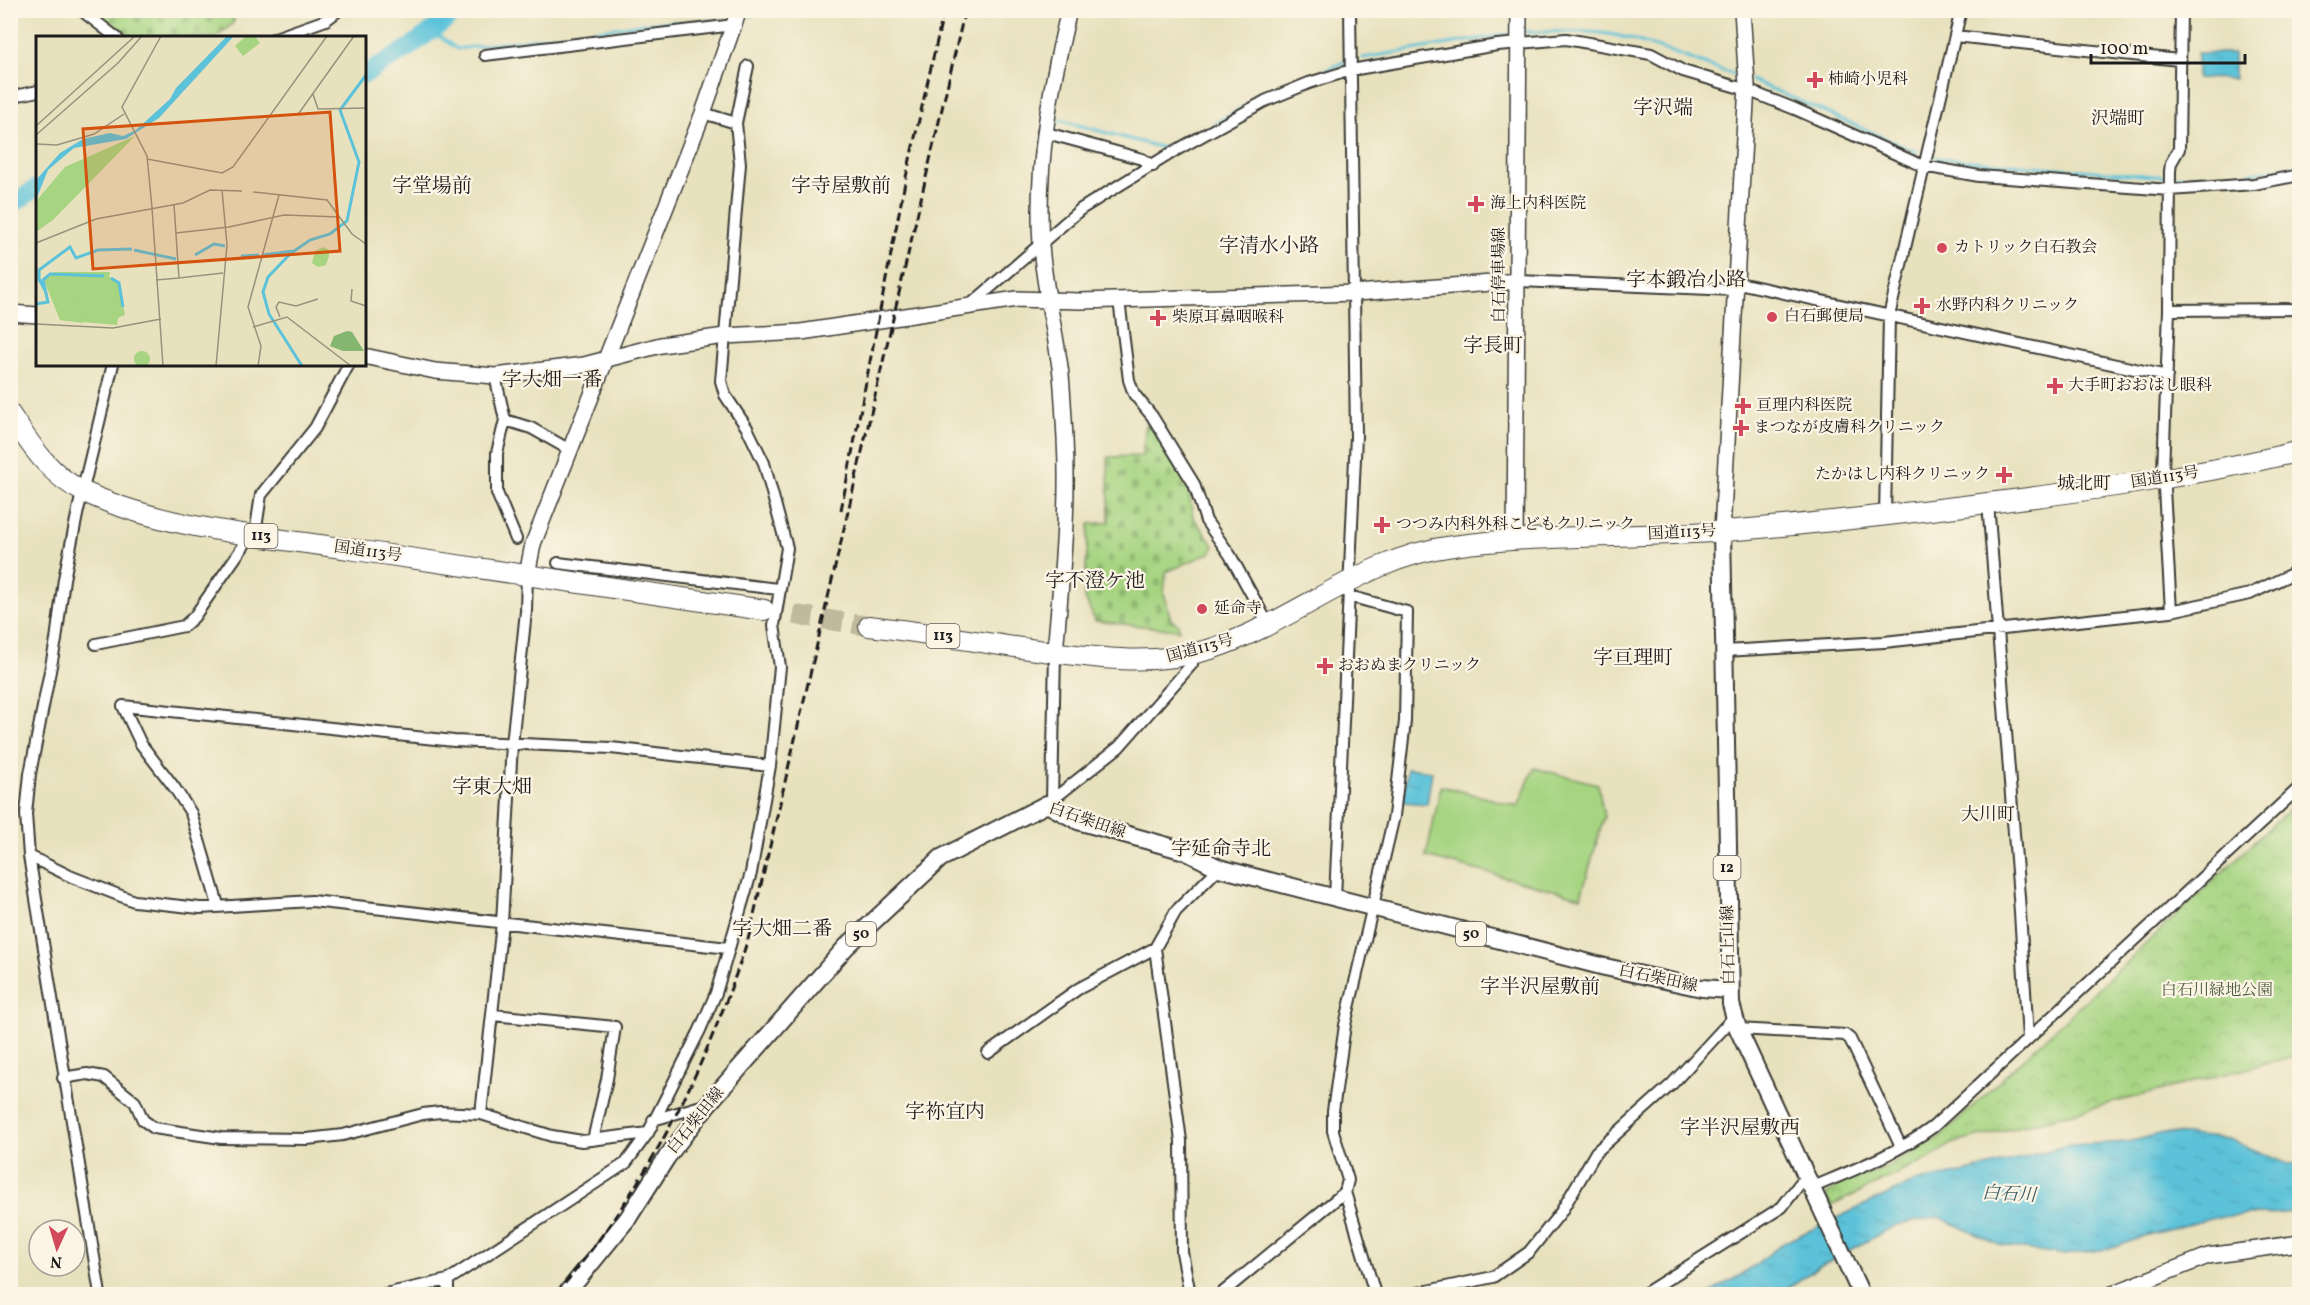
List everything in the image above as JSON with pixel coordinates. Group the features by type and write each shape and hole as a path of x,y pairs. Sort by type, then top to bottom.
{"highway":[{"name":"国道113号","path":"10,414 44,462 82,491 160,518 252,534 764,610"},
{"name":"国道113号","path":"869,626 1055,653 1129,661 1165,660 1245,636 1431,549 1515,540 1722,531 1885,516 2163,479 2243,465 2300,451"}],"main road":[{"name":"白石上山線","path":"1722,531 1730,990 1736,1023 1861,1294"},
{"name":"白石柴田線","path":"566,1294 628,1218 668,1157 708,1104 846,947 941,858 1050,802 1078,821 1185,851 1219,868 1605,967 1702,988 1730,990"}],"street":[{"path":"81,10 114,36"},
{"path":"281,36 326,20 339,10"},
{"path":"481,1114 502,923 512,744 531,551 703,113 739,10"},
{"path":"1050,802 1055,653 1063,560 1065,442 1061,374 1047,299 1041,244 1043,132 1069,10"},
{"path":"1335,898 1356,436 1356,293 1350,10"},
{"name":"白石停車場線","path":"1515,540 1519,281 1519,10"},
{"path":"1722,531 1747,84 1742,10"},
{"path":"1885,516 1889,316 1961,10"},
{"path":"2171,611 2163,479 2169,310 2170,163 2179,149 2181,10"},
{"path":"485,55 734,26"},
{"path":"1956,36 2179,60"},
{"path":"969,306 1082,209 1153,165 1265,101 1309,83 1351,70 1519,37 1566,39 1652,54 1683,72 1747,84 1795,109 1923,166 1979,176 2170,188 2254,184 2300,175"},
{"path":"385,1294 448,1280 626,1163 648,1133 716,993 751,873 770,766 780,667 774,625 778,589 787,548 764,463 747,428 725,395 721,381 740,164 736,123 747,66"},
{"path":"10,97 36,92"},
{"path":"703,113 736,123"},
{"path":"1043,132 1142,159 1153,165"},
{"path":"366,356 435,371 495,376 606,360 661,345 725,336 801,332 1017,299 1119,300 1356,293 1519,281 1734,286 1889,316 2167,376"},
{"path":"1119,300 1129,380 1134,394 1152,416 1194,484 1206,521 1230,555 1268,624"},
{"path":"2169,310 2300,309"},
{"path":"10,313 36,315"},
{"path":"100,1294 28,856 26,814 30,774 82,491 113,366"},
{"path":"96,644 184,626 194,617 256,528 261,495 315,428 348,366"},
{"path":"495,376 505,420 497,453 497,493 516,539"},
{"path":"505,420 531,428 570,450"},
{"path":"1988,503 2028,1038"},
{"path":"558,563 778,589"},
{"path":"1724,651 1884,642 2171,611 2250,594 2300,570"},
{"path":"1350,588 1407,612 1405,721 1394,816 1345,1025 1332,1131 1348,1180 1345,1192 1374,1294"},
{"path":"1050,802 1119,747 1192,664 1191,654"},
{"path":"218,905 191,813 141,744 123,706 454,741 611,748 770,766"},
{"path":"1644,1294 1782,1207 1801,1182 1811,1188 1901,1147 1915,1140 1954,1110 2028,1038 2300,787"},
{"path":"28,856 72,877 134,901 200,908 218,905 251,906 312,901 728,948"},
{"path":"988,1053 1078,989 1155,948 1176,912 1219,868"},
{"path":"1155,948 1181,1142 1182,1252 1190,1294"},
{"path":"493,1015 615,1028 593,1140"},
{"path":"1413,1294 1493,1277 1529,1252 1561,1212 1596,1152 1736,1023 1845,1035 1850,1039 1901,1147"},
{"path":"63,1077 87,1074 104,1077 135,1102 143,1120 154,1128 221,1138 307,1139 343,1135 423,1114 481,1114 552,1136 582,1141 648,1133"},
{"path":"653,1120 708,1104"},
{"path":"1221,1294 1345,1192"},
{"path":"2112,1294 2208,1256 2300,1243"},
{"path":"448,1280 448,1294"}],"green space":[{"path":"99,11 236,11 233,23 217,36 130,36 98,17"},
{"path":"1146,424 1153,424 1188,485 1193,517 1214,546 1210,553 1166,572 1164,593 1171,620 1178,624 1179,630 1095,621 1084,596 1089,524 1109,522 1108,457 1142,456"},
{"path":"1534,768 1598,784 1604,817 1581,897 1426,857 1441,786 1518,806"},
{"name":"白石川緑地公園","path":"2299,800 2299,1055 1951,1144 1932,1157 1831,1206 1826,1195 1842,1183 1884,1168 1940,1137"}],"water":[{"path":"2197,53 2234,53 2234,79 2197,78"},
{"path":"1407,768 1432,771 1427,804 1403,802"},
{"name":"白石川","path":"2164,1133 2229,1139 2288,1164 2299,1163 2299,1212 2218,1217 2144,1236 2114,1248 2065,1255 1999,1245 1939,1217 1896,1225 1819,1267 1778,1294 1708,1294 1744,1273 1785,1242 1914,1182 1967,1172 2069,1145 2128,1142"}],"waterway":[{"path":"366,74 407,49 460,10"},
{"path":"751,16 765,10"},
{"path":"892,10 922,18"},
{"path":"432,31 457,49 650,23 721,21"},
{"path":"1525,32 1574,31 1611,34 1742,77"},
{"path":"1363,58 1515,33"},
{"path":"1305,79 1344,62"},
{"path":"1751,80 1917,152"},
{"path":"1213,124 1260,98"},
{"path":"1059,120 1163,148 1199,131"},
{"path":"1935,158 2167,177"},
{"path":"2173,177 2245,174 2300,165"},
{"path":"10,206 36,188"}],"tunnel":[{"path":"764,610 869,626"}],"railway":[{"path":"841,510 906,177 944,10"},
{"path":"556,1294 619,1211 671,1125 713,1034 749,936 965,10"}],"place":[{"name":"柿崎小児科","path":"1815,80"},
{"name":"海上内科医院","path":"1476,204"},
{"name":"カトリック白石教会","path":"1942,248"},
{"name":"水野内科クリニック","path":"1922,306"},
{"name":"白石郵便局","path":"1772,317"},
{"name":"柴原耳鼻咽喉科","path":"1158,318"},
{"name":"大手町おおはし眼科","path":"2055,386"},
{"name":"亘理内科医院","path":"1743,406"},
{"name":"まつなが皮膚科クリニック","path":"1741,428"},
{"name":"たかはし内科クリニック","path":"2004,475"},
{"name":"つつみ内科外科こどもクリニック","path":"1382,525"},
{"name":"延命寺","path":"1202,609"},
{"name":"おおぬまクリニック","path":"1325,666"}],"district":[{"name":"字沢端","path":"1663,109"},
{"name":"沢端町","path":"2118,119"},
{"name":"字堂場前","path":"432,187"},
{"name":"字寺屋敷前","path":"841,187"},
{"name":"字清水小路","path":"1269,247"},
{"name":"字本鍛冶小路","path":"1686,281"},
{"name":"字長町","path":"1493,347"},
{"name":"字大畑一番","path":"552,381"},
{"name":"城北町","path":"2084,484"},
{"name":"字不澄ケ池","path":"1095,582"},
{"name":"字亘理町","path":"1633,659"},
{"name":"字東大畑","path":"492,788"},
{"name":"大川町","path":"1988,815"},
{"name":"字延命寺北","path":"1221,850"},
{"name":"字大畑二番","path":"782,930"},
{"name":"字半沢屋敷前","path":"1540,988"},
{"name":"字祢宜内","path":"945,1113"},
{"name":"字半沢屋敷西","path":"1740,1129"}]}
